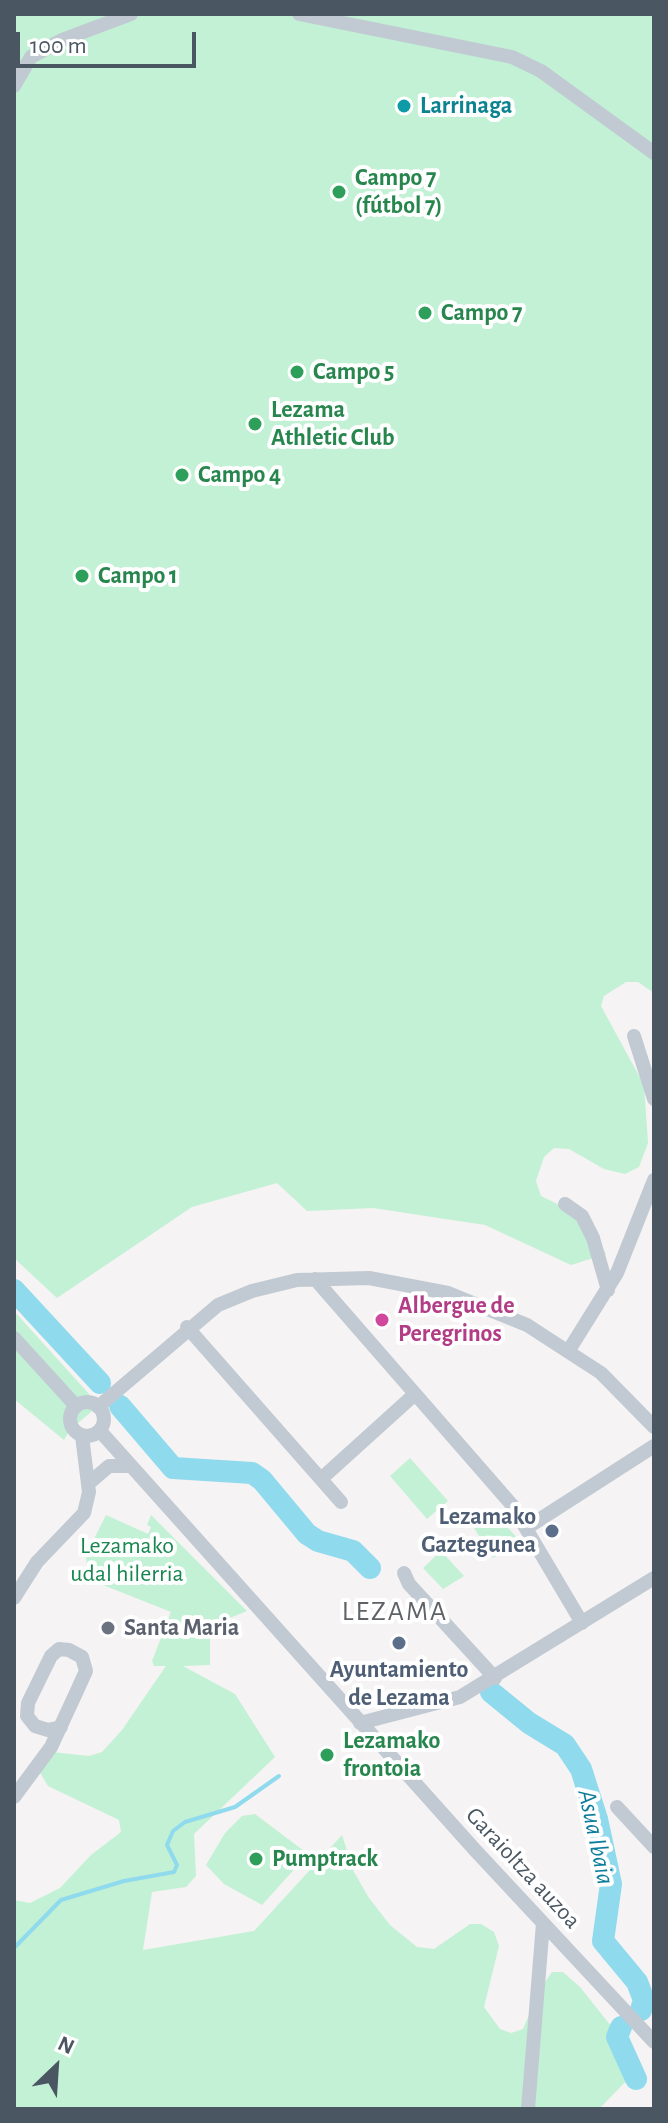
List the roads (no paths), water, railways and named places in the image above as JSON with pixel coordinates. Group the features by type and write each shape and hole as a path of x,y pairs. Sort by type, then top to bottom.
{"street":[{"path":"14,86 31,57 62,40 131,14"},
{"path":"299,14 512,57 541,71 606,115 654,153"},
{"path":"634,1036 654,1099"},
{"path":"569,1350 608,1290 641,1218 654,1180"},
{"path":"565,1204 582,1216 593,1238 608,1290"},
{"path":"333,1300 341,1278"},
{"path":"98,1407 187,1327 218,1305 252,1291 315,1279 341,1278 384,1280 448,1293 489,1307 569,1350 601,1373 654,1427"},
{"path":"315,1279 528,1527 582,1623"},
{"path":"187,1327 341,1502"},
{"path":"14,1338 76,1406"},
{"path":"321,1479 415,1394"},
{"path":"14,1598 46,1551 84,1513 88,1484 82,1436 71,1426 69,1419 76,1406 87,1402 98,1407 104,1418 100,1431 82,1436"},
{"name":"Garaioltza auzoa","path":"100,1431 360,1723 654,2042"},
{"path":"528,1527 654,1446"},
{"path":"88,1484 109,1466 131,1466"},
{"path":"404,1573 409,1584 495,1678"},
{"path":"360,1723 460,1697 654,1578"},
{"path":"14,1797 51,1747 61,1727 86,1671 82,1657 59,1649 51,1656 28,1703 27,1716 35,1726 48,1730 61,1727"},
{"path":"14,1725 27,1716"},
{"path":"617,1807 654,1847"},
{"path":"528,2109 543,1923"}],"waterway":[{"name":"Asua Ibaia","path":"14,1290 100,1383"},
{"name":"Asua Ibaia","path":"120,1406 173,1468 252,1473 262,1480 307,1534 318,1541 353,1551 370,1568"},
{"name":"Asua Ibaia","path":"491,1692 529,1723 565,1745 581,1769 597,1819 611,1884 603,1941 637,1982 644,2000 641,2010"},
{"path":"14,1948 61,1900 124,1881 174,1872 177,1865 167,1845 173,1831 185,1822 235,1807 279,1776"},
{"name":"Asua Ibaia","path":"621,2027 617,2037 636,2079"}],"place":[{"name":"Larrinaga","path":"404,106"},
{"name":"Campo 7 (fútbol 7)","path":"339,192"},
{"name":"Campo 7","path":"425,313"},
{"name":"Campo 5","path":"297,372"},
{"name":"Lezama Athletic Club","path":"255,424"},
{"name":"Campo 4","path":"182,475"},
{"name":"Campo 1","path":"82,576"},
{"name":"Albergue de Peregrinos","path":"382,1320"},
{"name":"Lezamako Gaztegunea","path":"552,1531"},
{"name":"Santa Maria","path":"108,1628"},
{"name":"Ayuntamiento de Lezama","path":"399,1643"},
{"name":"Lezamako frontoia","path":"327,1755"},
{"name":"Pumptrack","path":"256,1859"}],"district":[{"name":"LEZAMA","path":"395,1612"}],"park label":[{"name":"Lezamako udal hilerria","path":"127,1560"}]}
